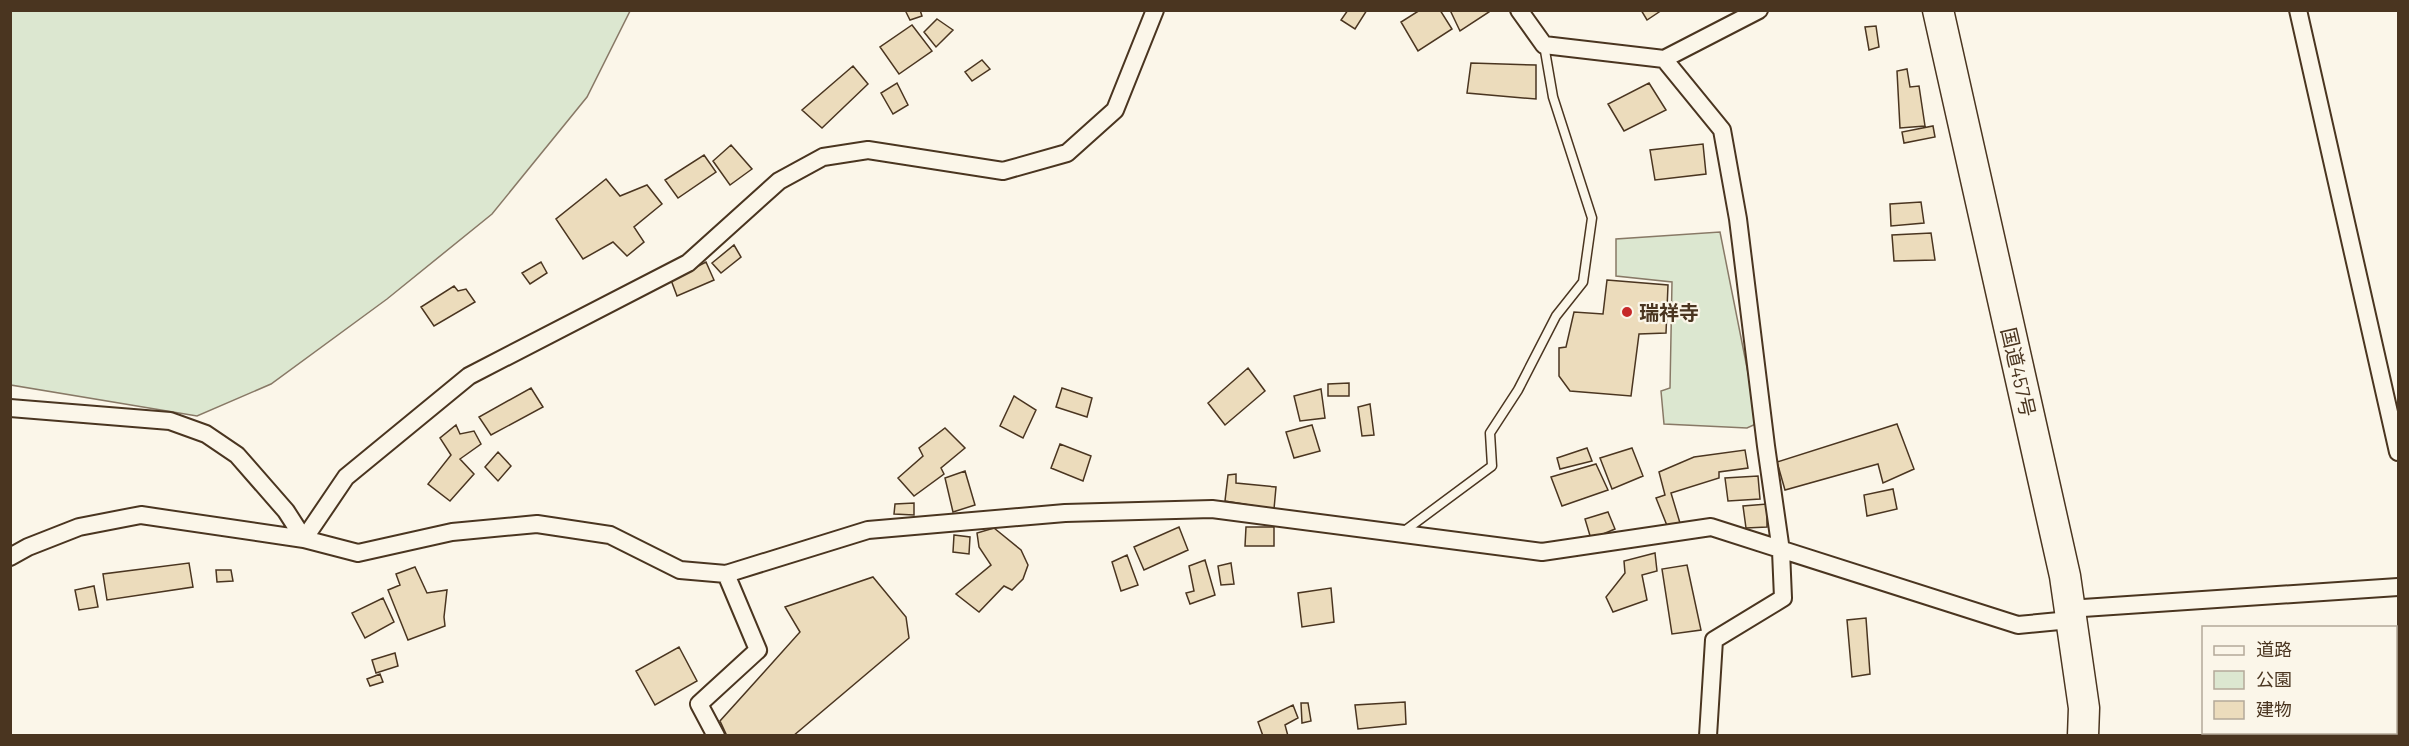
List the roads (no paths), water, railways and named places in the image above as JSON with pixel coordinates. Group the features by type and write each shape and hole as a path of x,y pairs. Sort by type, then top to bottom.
{"highway":[{"name":"国道457号","path":"1938,10 2065,576 2084,708 2083,735"}],"street":[{"path":"304,538 346,477 469,376 687,264 779,181 823,157 868,150 1003,171 1067,153 1115,110 1155,10"},
{"path":"1519,10 1544,45 1664,59 1759,10"},
{"path":"2298,10 2398,452"},
{"path":"1664,59 1722,130 1738,219 1766,446 1782,551 1783,598 1714,640 1708,735"},
{"path":"10,408 170,421 189,426 237,454 286,511 304,538"},
{"path":"10,557 79,527 141,515 304,538 358,553 452,532 537,524 610,535 680,570 726,574 868,530 1065,513 1212,508 1542,552 1711,527 2018,625 2069,614 2398,586"},
{"path":"716,735 699,704 758,650 726,574"}],"lane":[{"path":"1402,533 1492,466 1490,433 1518,390 1556,316 1583,282 1592,218 1553,97 1544,45"}],"place":[{"name":"瑞祥寺","path":"1627,312"}]}
